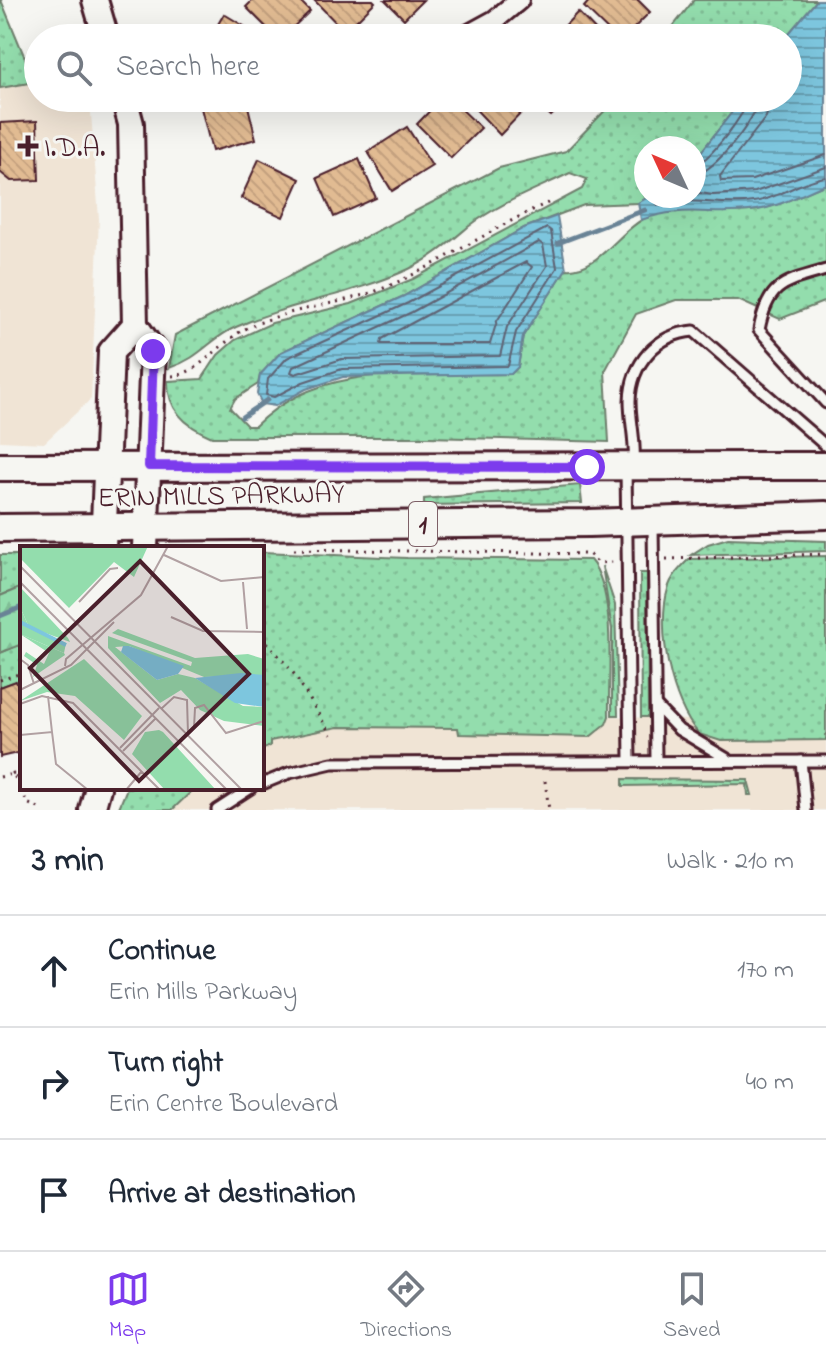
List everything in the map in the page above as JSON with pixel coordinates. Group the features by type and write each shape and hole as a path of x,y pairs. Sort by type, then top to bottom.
{"main road":[{"name":"ERIN MILLS PARKWAY","path":"0,467 826,466"},
{"name":"ERIN MILLS PARKWAY","path":"0,528 104,537 146,537 826,515"}],"street":[{"path":"95,0 102,24"},
{"path":"488,24 519,0"},
{"path":"126,112 131,140 135,325 153,351 146,537"},
{"path":"104,537 111,352 135,325"},
{"path":"92,810 97,790"}],"lane":[{"path":"826,270 780,283 764,305 759,330 826,403"},
{"path":"630,760 626,521 630,467 636,444 630,402 635,370 673,333 694,331 826,446"},
{"path":"653,520 656,760"},
{"path":"656,706 679,730 732,761"},
{"path":"801,761 806,810"},
{"path":"264,783 289,773 332,763 826,761"},
{"path":"217,810 248,790"}],"path":[{"path":"152,377 183,376 221,343 246,328 282,314 379,290 550,202"},
{"path":"290,548 589,554 598,563"},
{"path":"686,558 826,554"},
{"path":"264,638 295,675 331,735"},
{"path":"0,680 20,674"},
{"path":"0,777 20,768"},
{"path":"12,774 20,783"},
{"path":"545,781 549,810"},
{"path":"22,790 27,803 43,810"}],"shaded area":[{"path":"24,84 24,112 91,113 99,219 91,399 44,443 0,441 0,88"},
{"path":"609,716 688,720 692,726 721,741 826,740 826,810 172,810 193,790 264,790 264,749 270,746 269,741 312,730 338,727 459,728 459,734 590,737 605,724"}],"green space":[{"path":"1,0 24,55 24,84 0,88"},
{"path":"694,0 817,0 797,24 675,24"},
{"path":"604,112 732,112 706,146 706,136 634,136 634,203 584,205 524,228 404,296 281,352 260,375 258,384 235,399 230,408 247,426 255,426 282,405 311,390 343,381 409,374 511,374 518,367 523,336 566,269 577,268 597,258 633,226 655,214 683,209 757,210 826,184 826,301 780,319 738,300 676,300 636,314 605,371 609,442 428,437 212,437 180,416 171,401 168,381 202,379 218,355 235,340 272,323 351,304 413,279 582,189 587,179 570,173 492,211 409,269 366,286 257,318 236,327 189,359 169,368 175,335 499,168 566,151"},
{"path":"580,485 582,503 424,505 424,499"},
{"path":"728,538 826,541 826,551 691,555 708,544"},
{"path":"264,552 407,558 590,560 599,574 608,612 609,716 606,724 590,737 459,734 458,728 338,727 270,741 270,746 264,749"},
{"path":"0,555 20,555 20,588 0,596"},
{"path":"826,556 826,740 721,741 699,734 681,704 668,665 665,644 665,605 669,585 676,573 689,559"},
{"path":"602,566 615,605 618,715 612,715 612,629"},
{"path":"640,573 647,573 648,717 641,717"},
{"path":"20,588 20,645 0,653 0,596"},
{"path":"20,645 20,692 16,681 0,687 0,653"},
{"path":"623,779 748,780 752,795 748,795 747,784 623,786"},
{"path":"126,790 193,790 172,810 118,810"}],"water":[{"path":"817,0 826,0 826,184 765,208 740,212 671,213 641,220 639,208 706,208 706,146 732,112 802,112 802,24 797,24"},
{"path":"557,216 566,269 523,336 518,367 511,374 343,377 306,389 275,406 262,404 257,394 260,375 281,352 404,296 524,228"}],"building":[{"path":"253,0 299,0 310,11 297,24 263,24 246,7"},
{"path":"314,0 375,2 353,24 337,24"},
{"path":"385,0 423,0 404,19"},
{"path":"590,0 638,0 650,12 638,24 602,24 584,7"},
{"path":"578,12 590,24 566,24"},
{"path":"224,14 241,24 218,24"},
{"path":"202,112 249,112 256,139 212,151"},
{"path":"429,112 464,112 481,128 451,158 417,124"},
{"path":"478,112 522,112 500,135"},
{"path":"37,121 39,180 11,181 0,172 0,123"},
{"path":"407,127 432,166 392,191 368,152"},
{"path":"259,159 300,179 283,217 241,198"},
{"path":"359,159 376,198 334,217 317,178"},
{"path":"16,681 20,692 20,752 0,757 0,687"}],"waterway":[{"path":"558,243 645,210"},
{"path":"242,417 267,400"},
{"path":"0,616 20,608"}],"place":[{"name":"I.D.A.","path":"28,146"}],"route":[{"path":"153,351 149,466 587,467"}]}
